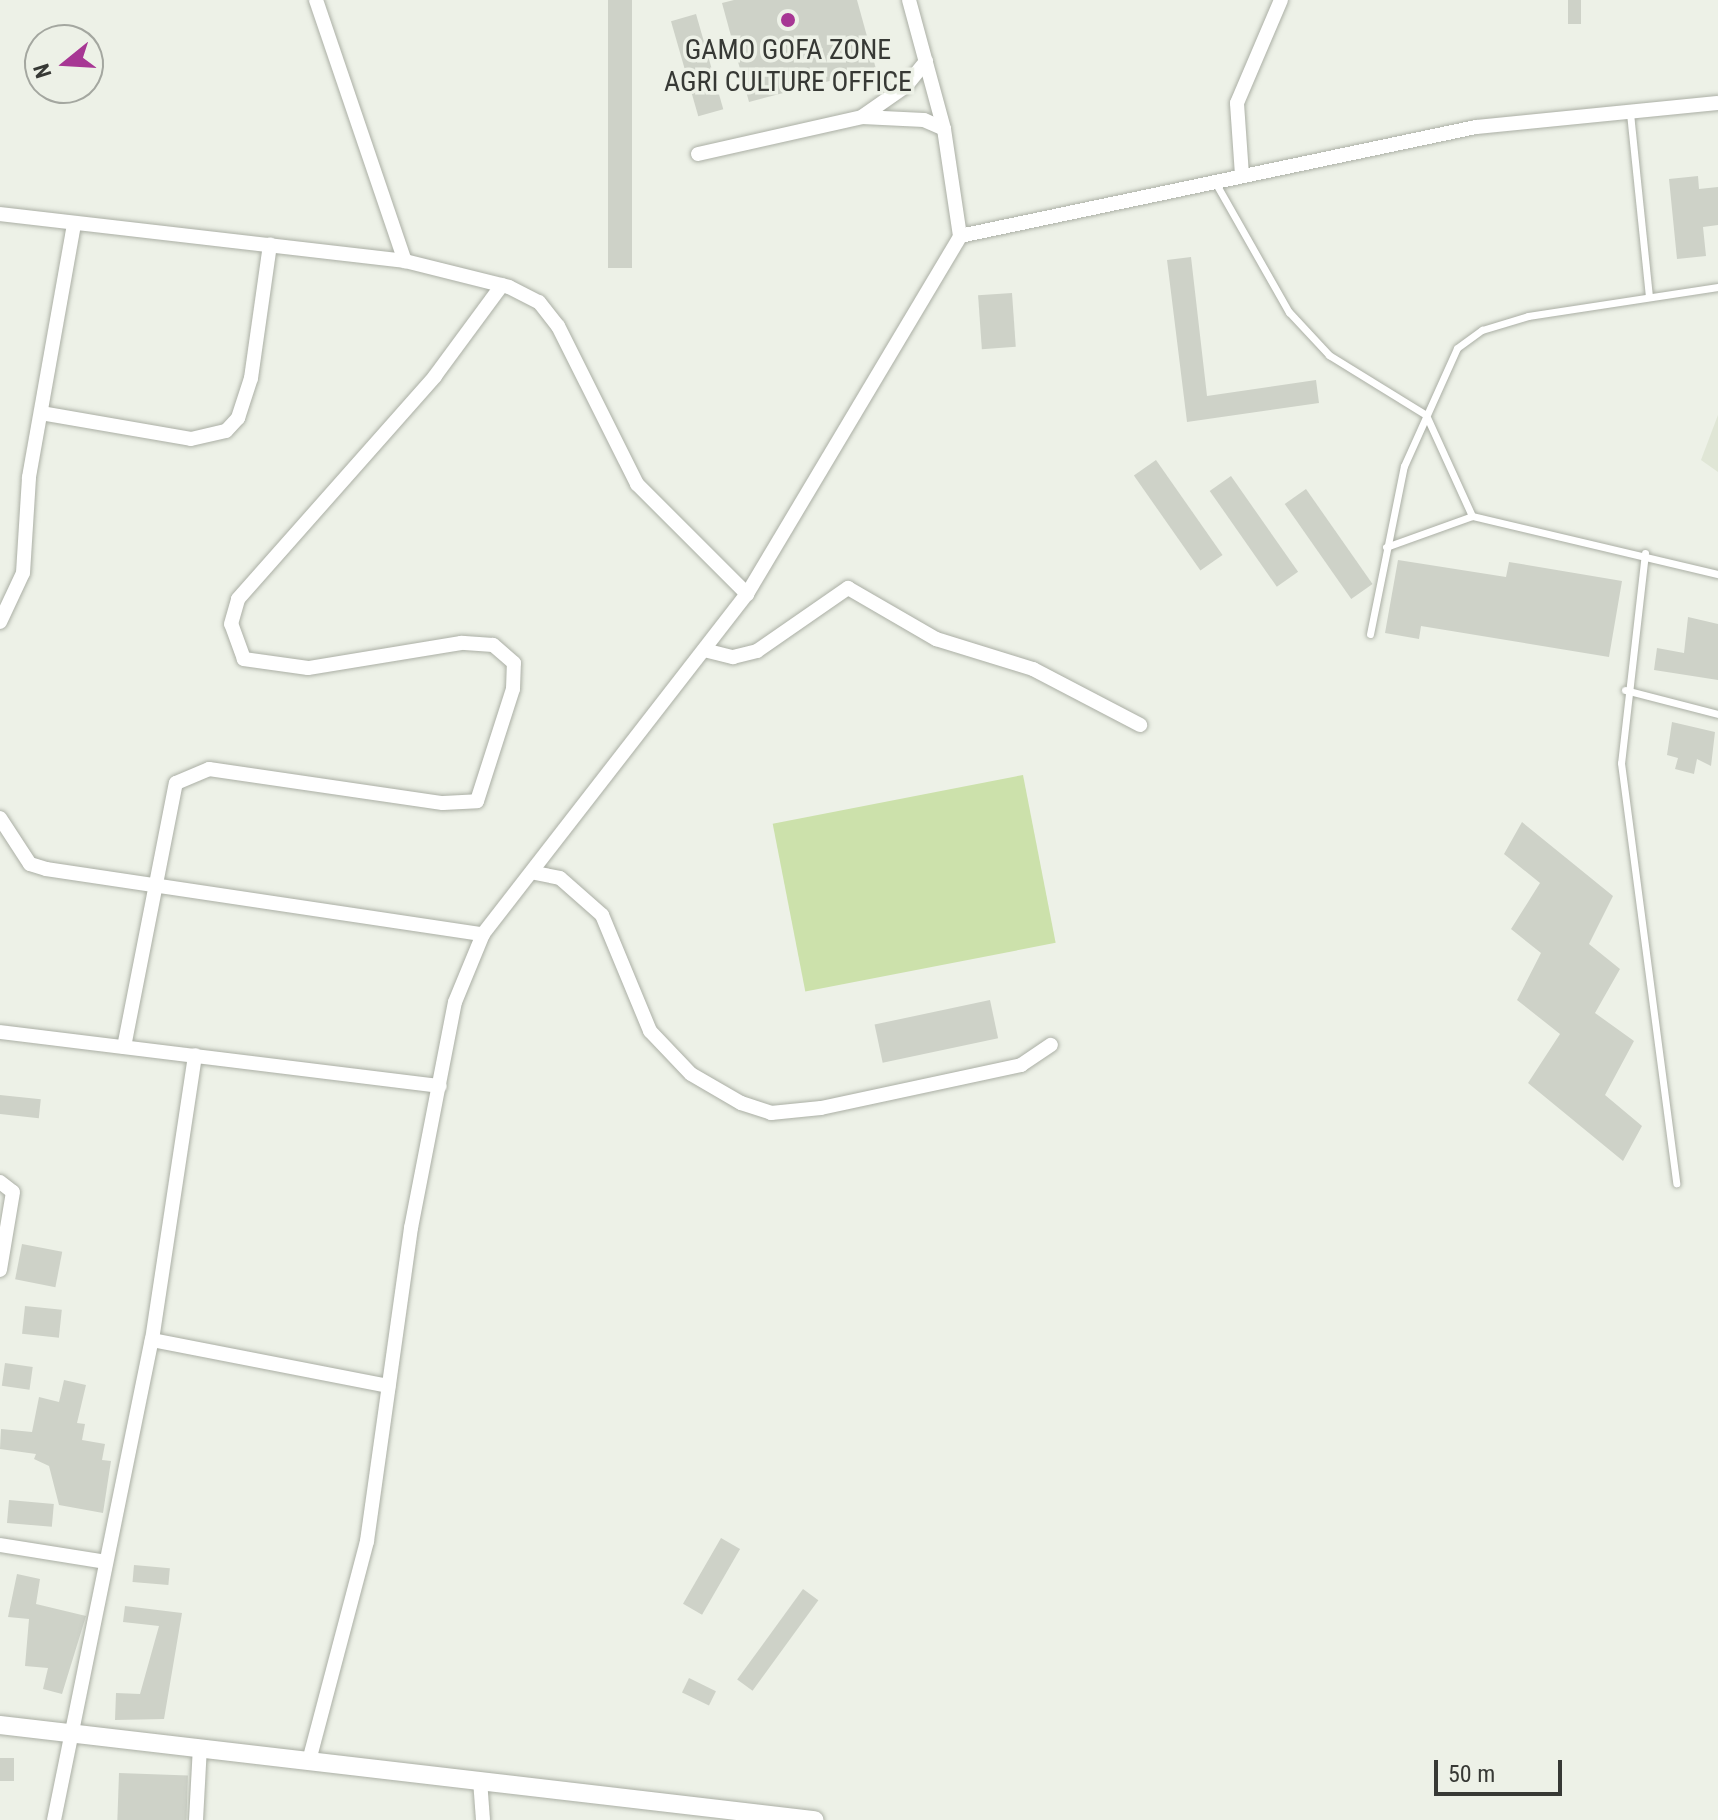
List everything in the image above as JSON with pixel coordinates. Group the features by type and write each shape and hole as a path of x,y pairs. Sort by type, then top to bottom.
{"street":[{"path":"316,0 405,261"},
{"path":"310,1757 367,1541 389,1386 455,1002 483,934 535,873 747,594 960,236 944,129 909,0"},
{"path":"1242,175 1237,103 1281,0"},
{"path":"862,117 906,86 926,61"},
{"path":"960,236 1476,127 1718,103"},
{"path":"698,154 862,117 924,120 944,129"},
{"path":"0,214 405,261 502,285 539,302 558,326 637,484 747,594"},
{"path":"0,622 23,573 21,535 74,224"},
{"path":"41,413 191,439 226,431 238,418 251,378 270,244"},
{"path":"124,1047 176,783 209,769 443,803 477,801 513,689 514,663 493,645 461,643 308,668 244,659 231,624 238,599 435,376 502,285"},
{"path":"704,650 733,657 757,651 848,588 936,639 1033,669 1140,725"},
{"path":"0,818 30,864 154,888 483,934"},
{"path":"535,873 560,878 602,915 650,1031 691,1074 771,1113 1021,1065 1051,1045"},
{"path":"0,1032 440,1086"},
{"path":"54,1820 75,1735 106,1562 152,1340 195,1055"},
{"path":"0,1182 7,1195 0,1270"},
{"path":"152,1340 389,1386"},
{"path":"0,1545 106,1562"},
{"path":"0,1725 310,1757 814,1820"},
{"path":"196,1820 200,1747"},
{"path":"480,1780 483,1820"}],"lane":[{"path":"1630,113 1649,297"},
{"path":"1214,180 1289,312 1329,355 1426,415 1472,516"},
{"path":"1370,634 1404,466 1457,348 1482,330 1649,297 1718,287"},
{"path":"1386,547 1472,516 1645,553 1718,574"},
{"path":"1645,553 1625,690 1621,763 1676,1183"},
{"path":"1625,690 1718,714"}],"shaded area":[{"path":"1718,415 1718,472 1701,460"}],"green space":[{"path":"1023,775 1056,943 805,992 773,824"}],"building":[{"path":"608,0 632,0 632,268 608,268"},
{"path":"734,0 857,0 876,69 749,102 722,3"},
{"path":"1568,0 1581,0 1581,24 1568,24"},
{"path":"696,14 723,109 698,116 671,21"},
{"path":"1698,176 1699,189 1718,187 1718,225 1703,227 1706,256 1677,259 1669,179"},
{"path":"1191,257 1207,396 1316,380 1319,403 1187,422 1167,260"},
{"path":"1012,293 1016,347 982,349 978,295"},
{"path":"1156,460 1223,555 1200,571 1134,475"},
{"path":"1231,476 1298,572 1277,587 1210,491"},
{"path":"1306,489 1373,584 1351,599 1285,504"},
{"path":"1398,560 1506,577 1509,562 1622,581 1609,657 1421,626 1419,639 1385,633"},
{"path":"1688,617 1718,624 1718,680 1654,670 1657,648 1684,653"},
{"path":"1672,722 1715,732 1711,766 1697,759 1694,774 1675,769 1678,758 1667,755"},
{"path":"1522,822 1613,896 1589,944 1620,969 1595,1013 1634,1041 1605,1095 1642,1126 1623,1161 1528,1083 1560,1034 1517,1000 1541,953 1511,929 1540,883 1504,854"},
{"path":"990,1000 998,1038 883,1063 875,1025"},
{"path":"0,1095 41,1099 39,1118 0,1114"},
{"path":"22,1244 62,1252 55,1287 15,1279"},
{"path":"25,1306 62,1310 59,1338 22,1334"},
{"path":"5,1363 33,1367 30,1390 2,1386"},
{"path":"64,1380 86,1385 77,1423 85,1424 82,1440 105,1444 102,1460 111,1461 103,1513 59,1505 49,1466 34,1459 36,1454 0,1449 1,1429 32,1432 39,1397 59,1402"},
{"path":"9,1500 54,1504 52,1527 7,1523"},
{"path":"721,1538 740,1549 702,1615 683,1604"},
{"path":"134,1565 170,1568 168,1585 133,1582"},
{"path":"17,1574 40,1579 36,1604 86,1616 62,1694 43,1689 48,1668 25,1666 29,1619 8,1617"},
{"path":"803,1589 818,1600 753,1691 737,1680"},
{"path":"125,1606 182,1613 164,1719 115,1720 116,1693 140,1694 159,1626 123,1622"},
{"path":"689,1678 716,1691 709,1706 682,1692"},
{"path":"0,1758 14,1758 14,1781 0,1781"},
{"path":"119,1773 188,1775 186,1820 117,1820"}],"place":[{"name":"GAMO GOFA ZONE AGRI CULTURE OFFICE","path":"788,20"}]}
